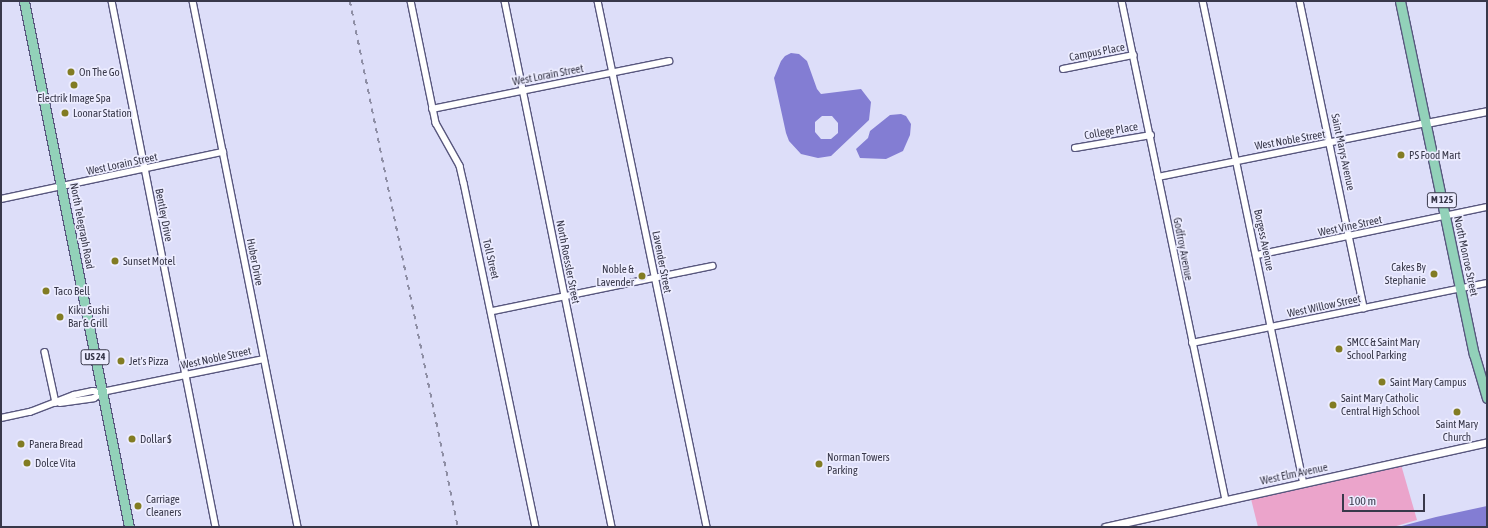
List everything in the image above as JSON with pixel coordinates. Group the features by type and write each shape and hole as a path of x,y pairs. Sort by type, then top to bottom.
{"main road":[{"name":"North Telegraph Road","path":"24,1 129,527"},
{"name":"North Monroe Street","path":"1400,1 1477,367 1487,398"}],"street":[{"name":"Bentley Drive","path":"112,1 216,527"},
{"name":"Huber Drive","path":"193,1 298,527"},
{"name":"Toll Street","path":"411,1 432,109 441,136 460,166 492,311 536,527"},
{"name":"North Roessler Street","path":"505,1 612,527"},
{"name":"Lavender Street","path":"598,1 614,72 654,277 707,527"},
{"name":"Godfroy Avenue","path":"1122,1 1151,134 1158,177 1192,343 1226,500"},
{"name":"Borgess Avenue","path":"1203,1 1236,160 1258,255 1271,327 1304,483"},
{"name":"Saint Marys Avenue","path":"1300,1 1331,143 1364,308"},
{"name":"Campus Place","path":"1063,69 1134,56"},
{"name":"West Lorain Street","path":"432,109 669,61"},
{"path":"1426,123 1487,111"},
{"name":"West Noble Street","path":"1158,177 1236,160 1331,143 1426,123"},
{"name":"College Place","path":"1075,148 1151,134"},
{"name":"West Lorain Street","path":"1,199 223,152"},
{"name":"West Vine Street","path":"1258,255 1487,207"},
{"path":"492,311 564,295 712,266"},
{"name":"West Willow Street","path":"1192,343 1487,283"},
{"path":"45,352 56,403"},
{"name":"West Noble Street","path":"1,418 56,403 74,395 93,391 102,392 264,359"},
{"name":"West Elm Avenue","path":"1105,527 1487,442"}],"shaded area":[{"path":"791,53 799,54 807,61 817,89 821,94 861,89 871,102 869,120 831,156 818,158 801,154 789,141 774,78 781,61 785,56","holes":["822,116 832,116 838,123 838,133 831,139 821,139 815,132 815,122"]},
{"path":"901,114 906,116 911,124 910,135 903,151 886,159 860,158 856,149 868,138 870,131 890,115"},
{"path":"1400,461 1417,520 1393,527 1258,527 1250,495"},
{"path":"1487,506 1487,527 1398,527 1436,517"}],"railway":[{"path":"350,1 458,527"}],"place":[{"name":"On The Go","path":"71,72"},
{"name":"Electrik Image Spa","path":"74,85"},
{"name":"Loonar Station","path":"65,113"},
{"name":"PS Food Mart","path":"1401,155"},
{"name":"Sunset Motel","path":"115,261"},
{"name":"Cakes By Stephanie","path":"1434,274"},
{"name":"Noble & Lavender","path":"642,276"},
{"name":"Taco Bell","path":"46,291"},
{"name":"Kiku Sushi Bar & Grill","path":"60,317"},
{"name":"SMCC & Saint Mary School Parking","path":"1339,349"},
{"name":"Jet's Pizza","path":"121,361"},
{"name":"Saint Mary Campus","path":"1382,382"},
{"name":"Saint Mary Catholic Central High School","path":"1333,405"},
{"name":"Saint Mary Church","path":"1457,412"},
{"name":"Dollar $","path":"132,439"},
{"name":"Panera Bread","path":"21,444"},
{"name":"Dolce Vita","path":"27,463"},
{"name":"Norman Towers Parking","path":"819,464"},
{"name":"Carriage Cleaners","path":"138,506"}]}
